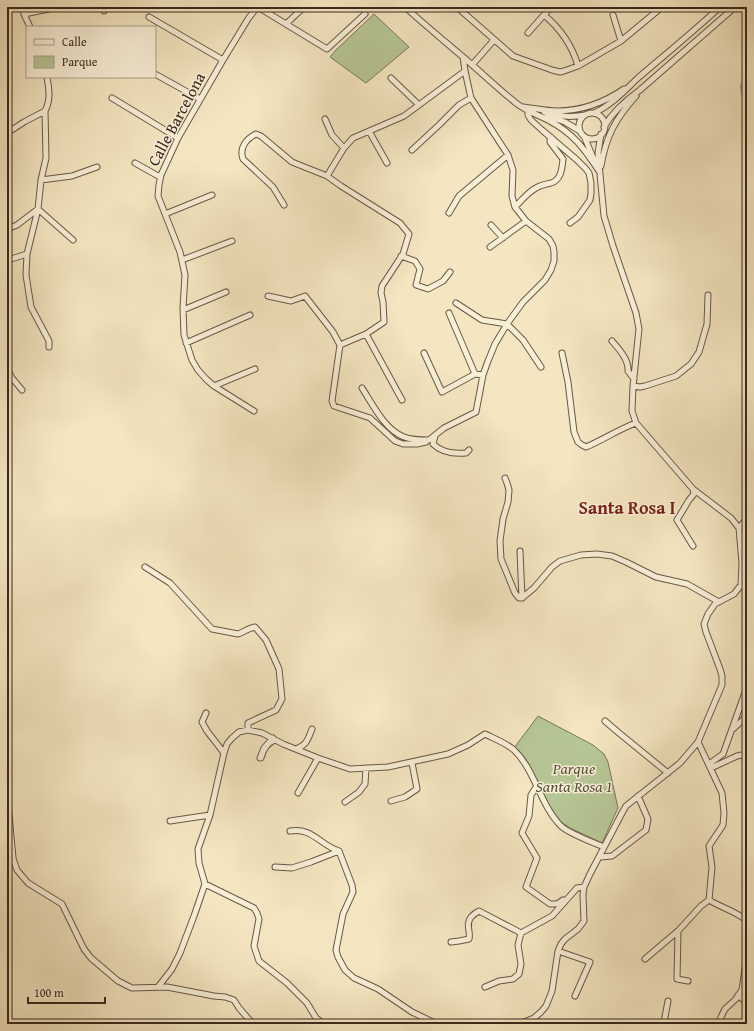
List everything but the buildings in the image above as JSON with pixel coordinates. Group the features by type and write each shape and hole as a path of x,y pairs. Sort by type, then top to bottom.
{"street":[{"path":"22,7 30,26"},
{"path":"24,14 59,7"},
{"path":"257,7 327,49 366,14"},
{"name":"Calle Barcelona","path":"254,411 214,386 198,370 192,360 184,335 183,310 185,275 182,260 158,196 160,177 178,138 223,60 257,7"},
{"path":"286,24 304,7"},
{"path":"405,7 517,104 565,122 588,138 598,137 601,134"},
{"path":"457,7 513,56 560,72 578,66 621,41 662,7"},
{"path":"528,33 551,7"},
{"path":"594,114 608,106 720,7"},
{"path":"519,1024 534,1018 546,1006 552,991 558,951 564,939 578,928 584,920 584,887 626,806 680,763 698,742 722,685 720,669 704,624 708,614 715,604 734,594 741,585 742,563 739,528 731,518 694,489 636,423 632,411 639,329 636,313 604,216 598,153 601,134 604,127 609,118 624,102 640,90 735,7"},
{"path":"544,15 554,23 563,34 575,56 578,66"},
{"path":"613,15 621,41"},
{"path":"149,17 223,60"},
{"path":"472,65 494,40"},
{"path":"268,296 290,301 305,296 333,332 340,345 332,396 334,406 370,418 395,441 403,444 417,444 425,442 444,428 476,412 483,375 495,344 523,302 545,280 551,270 554,260 553,246 549,239 526,221 515,207 512,196 513,170 508,154 472,98 465,72 463,57"},
{"path":"327,176 344,148 353,138 404,116 465,72"},
{"path":"156,75 200,99"},
{"path":"47,78 49,101 45,111 46,158 41,180 38,209 27,254 26,275 31,307 49,341 49,347"},
{"path":"391,78 419,105"},
{"path":"523,107 557,111 577,109 598,103 633,83"},
{"path":"599,172 605,145 615,123 627,105 640,90"},
{"path":"112,98 178,138"},
{"path":"412,150 459,105 472,98"},
{"path":"523,107 575,138 592,160 599,172"},
{"path":"523,107 563,117 584,115 589,113 594,114 602,119 604,127"},
{"path":"7,133 45,111"},
{"path":"528,111 528,115 531,120 583,165 589,173 591,180 590,200 578,217 570,223"},
{"path":"584,115 579,124 599,172"},
{"path":"325,119 332,134 344,148"},
{"path":"369,131 387,163"},
{"path":"284,205 273,187 243,159 241,153 243,147 251,137 256,134 261,136 292,162 327,176 340,186 400,223 409,234 402,256 382,286 381,293 384,322 366,334 340,345"},
{"path":"515,207 534,188 556,181 562,172 563,159 550,142 551,137"},
{"path":"449,213 459,196 508,154"},
{"path":"135,163 160,177"},
{"path":"41,180 72,176 97,167"},
{"path":"165,214 212,195"},
{"path":"7,229 17,225 38,209"},
{"path":"38,209 73,240"},
{"path":"490,247 526,221"},
{"path":"491,224 503,238"},
{"path":"182,260 232,240"},
{"path":"7,261 27,254"},
{"path":"402,256 416,261 420,269 416,285 428,289 443,281 450,272"},
{"path":"183,310 226,292"},
{"path":"633,386 640,387 676,376 691,364 699,352 707,324 708,295"},
{"path":"456,303 482,320 507,324 523,340 541,367"},
{"path":"448,313 475,374"},
{"path":"186,343 250,315"},
{"path":"366,334 402,400"},
{"path":"612,341 620,350 628,364 628,371 634,379"},
{"path":"424,353 442,392 475,374 483,375"},
{"path":"562,353 568,382 574,432 578,442 586,447 610,436 624,427 636,423"},
{"path":"7,368 12,378 22,390"},
{"path":"214,386 255,368"},
{"path":"362,388 378,414 391,429 404,437 429,440"},
{"path":"435,436 432,444 438,450 458,453 466,453 469,450"},
{"path":"505,478 509,490 500,541 501,559 515,593 519,598 522,598"},
{"path":"693,546 676,520 694,494 694,489"},
{"path":"739,528 747,520"},
{"path":"520,550 522,598"},
{"path":"522,598 534,588 552,567 560,561 581,555 597,554 612,556 656,577 687,584 719,602"},
{"path":"145,567 170,583 212,629 238,634 250,627 255,627 266,640 279,669 282,699 276,710 248,722 248,730"},
{"path":"710,766 723,754 747,687"},
{"path":"206,713 202,722 224,753"},
{"path":"730,733 747,716"},
{"path":"605,721 668,773"},
{"path":"296,749 306,744 312,729"},
{"path":"158,987 172,968 180,953 205,884 199,863 198,849 210,815 227,744 239,732 248,730 262,732 283,744 350,769 388,767 448,754 468,745 485,734 502,742 514,751 525,765 549,810 561,826 604,847"},
{"path":"645,959 678,931 709,900 712,867 709,846 723,825 724,813 722,793 698,742"},
{"path":"710,766 747,754"},
{"path":"298,793 318,758"},
{"path":"391,801 406,797 417,789 412,763"},
{"path":"345,802 359,792 365,784 366,768"},
{"path":"537,786 530,795 529,816 522,833 536,858 526,887 550,904 557,904 567,898"},
{"path":"7,794 13,858 17,870 28,883 62,904 84,949 91,958 118,981 132,988 167,987 225,997 234,1000 253,1024"},
{"path":"600,857 612,856 646,830 648,820 638,796"},
{"path":"170,821 210,815"},
{"path":"290,831 306,831 339,851 352,885 353,892 343,914 336,950 345,970 354,978 378,989 412,1012 437,1024"},
{"path":"275,867 292,868 339,851"},
{"path":"205,884 254,908 259,919 254,946 259,961 287,983 307,1003 316,1018 324,1024"},
{"path":"486,987 499,981 513,979 519,974 521,964 518,945 521,934 552,916 577,888 584,887"},
{"path":"709,900 718,906 746,917"},
{"path":"451,942 469,940 470,935 468,922 476,912 479,911 521,934"},
{"path":"678,931 677,979 688,981"},
{"path":"558,951 590,962 575,996"},
{"path":"747,954 742,992 747,1003"},
{"path":"719,1024 725,1009 742,992"},
{"path":"667,1024 664,1022 668,1001"}],"green space":[{"path":"374,14 409,47 366,83 330,57"},
{"name":"Parque Santa Rosa 1","path":"538,716 593,745 604,754 608,762 618,808 602,843 570,828 561,822 551,809 522,755 514,748"}],"waterway":[{"path":"747,82 744,86 747,101"}],"district":[{"name":"Santa Rosa I","path":"627,507"}]}
